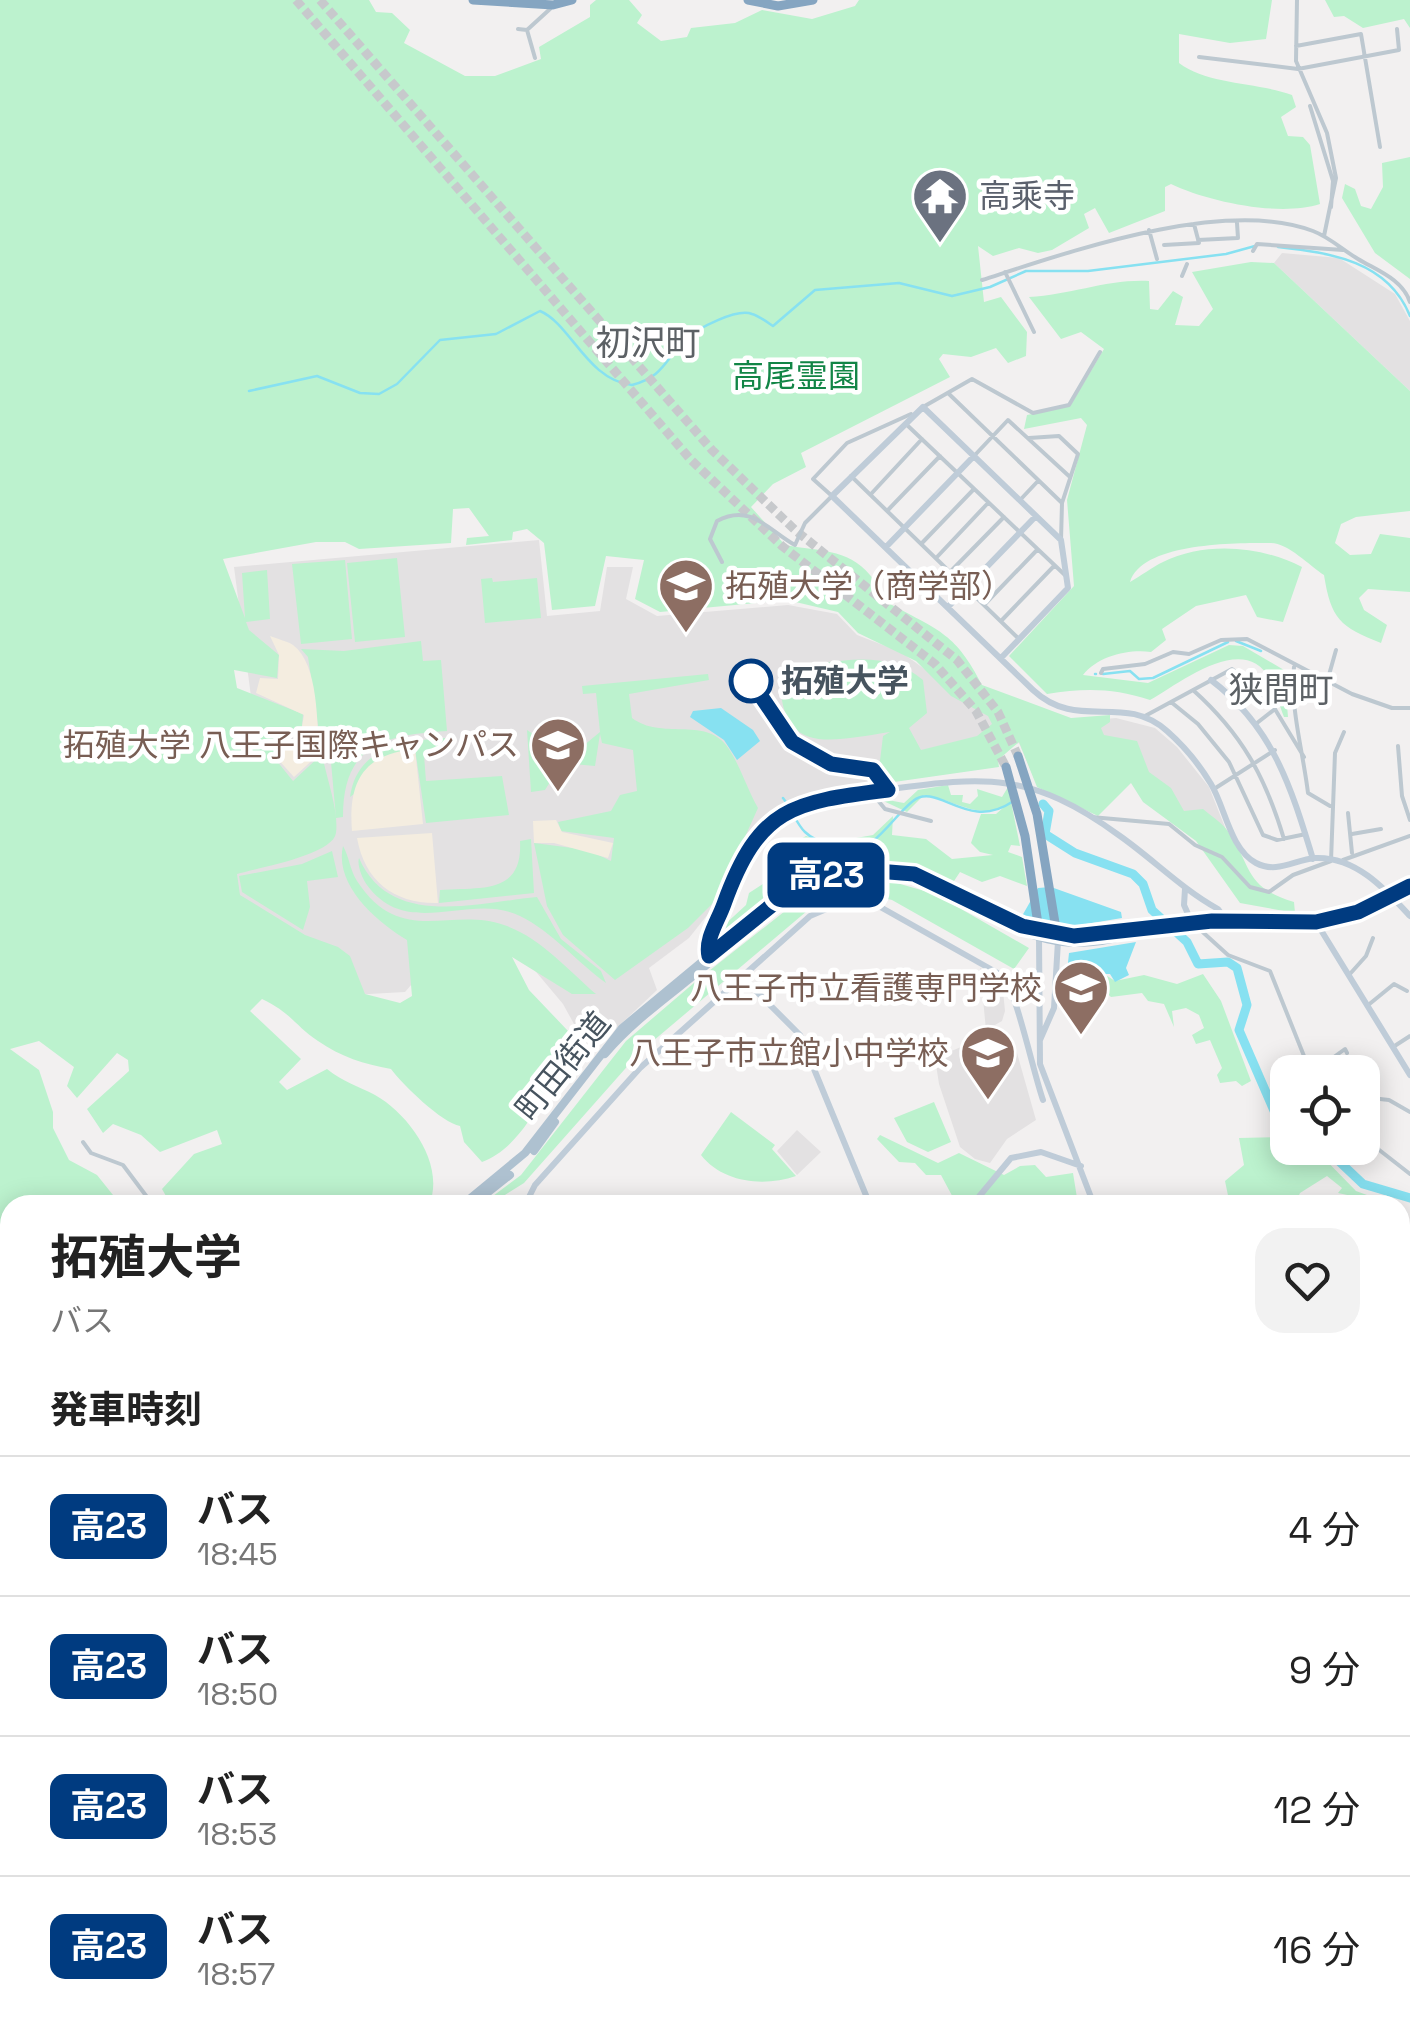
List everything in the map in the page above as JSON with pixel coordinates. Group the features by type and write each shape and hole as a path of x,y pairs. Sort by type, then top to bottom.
{"highway":[{"path":"474,0 553,5 572,0"},
{"path":"748,0 813,0"},
{"path":"1018,756 1037,814 1057,935"},
{"path":"1008,771 1039,931"}],"main road":[{"name":"町田街道","path":"482,1195 553,1120 630,1021 792,889 852,869 883,868 923,877 1039,931 1057,935 1192,923"},
{"path":"1192,923 1316,922 1354,914 1410,886"},
{"name":"町田街道","path":"478,1195 488,1189"}],"street":[{"path":"1296,0 1298,68 1327,133 1336,178 1324,236"},
{"path":"527,30 553,5"},
{"path":"518,29 527,30"},
{"path":"1199,57 1298,68 1399,50 1396,29"},
{"path":"527,30 535,58"},
{"path":"1296,46 1360,34 1380,146"},
{"path":"1310,106 1333,181 1331,210"},
{"path":"1194,224 1198,240"},
{"path":"982,280 1007,277 1148,230 1194,224 1290,226 1324,236 1400,284 1410,302"},
{"path":"1164,245 1238,238 1237,224"},
{"path":"1148,230 1157,258"},
{"path":"1252,251 1257,244 1344,250"},
{"path":"1182,276 1187,264"},
{"path":"1007,277 1018,308 1034,332"},
{"path":"1100,352 1069,404 1032,412 972,379 911,414 847,443 813,479 1057,708 1144,717 1182,746 1214,788 1239,847 1251,860 1276,868 1313,859 1368,873 1410,916"},
{"path":"948,394 1062,503"},
{"path":"924,407 1061,540"},
{"path":"722,562 710,540 717,521 728,515 754,516 796,545 805,523 911,414"},
{"path":"886,547 1008,420 1070,478"},
{"path":"904,422 1068,579"},
{"path":"1001,658 1066,590 1068,579 1061,540 1062,503 1078,454 1058,436 1029,438"},
{"path":"870,494 922,439"},
{"path":"887,511 940,456"},
{"path":"851,476 1020,639"},
{"path":"1020,500 1038,481"},
{"path":"921,544 974,488"},
{"path":"936,558 988,503"},
{"path":"948,608 1036,516"},
{"path":"950,572 1004,517"},
{"path":"984,605 1038,550"},
{"path":"1001,621 1054,566"},
{"path":"1101,673 1237,638 1247,639 1294,667 1368,700 1410,708"},
{"path":"1326,682 1336,650"},
{"path":"1294,667 1295,718 1308,793"},
{"path":"1144,717 1232,668 1275,708 1304,757"},
{"path":"1211,680 1257,723 1275,750 1295,797 1313,859"},
{"path":"1192,690 1236,732 1256,762 1284,839"},
{"path":"1171,702 1206,732 1237,774 1259,830 1271,840 1306,834"},
{"path":"1257,723 1275,708"},
{"path":"1330,862 1335,753 1344,732"},
{"path":"1398,746 1402,796 1410,820"},
{"path":"1214,788 1275,750"},
{"path":"710,958 708,940 738,874 766,826 789,810 870,792 989,779 1022,785 1091,818 1218,909 1226,920"},
{"path":"870,792 879,805 902,816 930,822"},
{"path":"1295,797 1308,793 1330,806"},
{"path":"1348,813 1352,855"},
{"path":"1091,818 1170,824 1195,844 1222,857 1250,887 1264,892 1293,874 1330,862"},
{"path":"1352,834 1382,829"},
{"path":"1342,865 1352,855 1410,836"},
{"path":"1185,888 1184,905 1192,923 1228,955 1270,971 1305,1055"},
{"path":"530,1195 535,1184 640,1068 810,916 843,902 875,904 1009,982 1042,1100"},
{"path":"1316,922 1410,1075"},
{"path":"1039,931 1038,1050 1048,1090 1091,1195"},
{"path":"1038,1050 1054,1008 1057,935"},
{"path":"1348,976 1366,956 1373,938"},
{"path":"743,978 787,1019 802,1039 866,1195"},
{"path":"1367,1006 1390,993 1394,984 1407,992"},
{"path":"1392,1047 1410,1036"},
{"path":"1336,1055 1345,1049 1348,1053"},
{"path":"1380,1099 1409,1110"},
{"path":"83,1142 91,1152 123,1164 146,1195"},
{"path":"980,1195 1011,1158 1041,1152 1081,1166"},
{"path":"1380,1152 1410,1174"}],"shaded area":[{"path":"1282,253 1339,258 1395,294 1410,321 1410,391 1274,263"},
{"name":"拓殖大学 八王子国際キャンパス","path":"539,540 547,616 600,611 607,567 633,567 626,599 657,616 788,605 837,614 857,635 901,652 941,681 1071,722 1116,718 1155,728 1177,747 1209,787 1236,855 1132,778 1034,778 1019,743 970,769 817,792 775,808 761,822 720,899 689,938 649,968 657,990 603,1041 596,1035 585,1044 563,1004 516,948 442,949 405,992 351,995 227,896 263,788 234,567"},
{"path":"980,968 1002,981 1005,1011 1002,1021 986,1030"},
{"name":"八王子市立館小中学校","path":"1001,1030 1013,1039 1036,1120 1007,1139 990,1163 975,1159 960,1147 939,1084 935,1058"},
{"path":"797,1130 821,1152 797,1175 777,1151"}],"green space":[{"name":"高尾霊園","path":"0,0 369,0 376,12 392,13 410,30 404,43 465,76 495,76 541,59 539,47 590,17 590,5 596,0 629,0 642,15 637,23 661,41 687,37 691,28 735,23 762,10 812,19 855,6 859,0 1272,0 1266,39 1230,43 1179,34 1179,63 1218,79 1292,95 1296,107 1281,117 1288,136 1303,137 1310,145 1320,204 1285,209 1245,206 1171,184 1165,187 1165,211 1109,233 1095,208 1084,214 1089,228 1052,250 1038,253 1019,248 993,256 978,246 984,302 1001,297 1027,332 1026,356 1008,363 996,348 971,357 943,354 939,359 950,377 801,453 806,467 773,484 751,507 785,545 842,555 861,566 888,602 955,644 982,685 1071,718 1110,715 1110,722 1101,728 1104,735 1137,741 1149,772 1171,788 1184,811 1203,809 1222,824 1257,882 1294,902 1295,913 1240,903 1196,841 1143,802 1131,783 1098,816 1037,787 1019,742 998,760 999,767 894,782 879,769 883,736 890,732 826,739 797,730 787,717 781,698 780,670 855,660 891,663 923,680 927,713 909,728 921,750 977,736 992,724 988,716 951,696 916,661 858,633 838,612 787,600 660,612 635,599 644,560 606,556 595,606 552,610 544,543 527,529 513,532 512,540 466,545 467,538 489,536 469,508 453,509 451,543 359,549 345,542 316,542 223,559 245,618 242,573 267,570 270,619 246,622 249,630 279,655 277,678 234,670 237,688 303,714 302,728 272,755 293,781 322,754 336,824 332,841 322,848 237,874 240,895 305,935 338,947 350,956 365,994 400,1003 412,996 407,940 371,913 351,888 342,860 343,846 357,881 391,913 426,921 484,920 517,930 542,946 596,994 572,994 512,957 529,990 569,1032 548,1088 526,1125 498,1154 482,1162 464,1142 460,1126 433,1111 391,1069 335,1051 262,999 250,1011 301,1059 279,1082 287,1090 327,1069 375,1095 400,1115 428,1158 433,1174 432,1195 165,1195 162,1189 194,1154 222,1144 217,1130 160,1152 141,1135 113,1124 103,1133 87,1109 129,1071 128,1060 117,1053 77,1098 67,1086 74,1067 39,1041 10,1049 39,1070 53,1112 53,1128 69,1160 97,1175 113,1195 0,1195"},
{"path":"1325,0 1410,0 1410,28 1404,19 1363,28 1344,16 1334,17"},
{"path":"1410,157 1410,279 1375,253 1342,198 1345,184 1355,189 1361,206 1371,209 1383,187 1382,163"},
{"path":"1251,262 1274,263 1410,391 1410,511 1356,517 1341,524 1335,543 1350,555 1371,554 1380,534 1410,538 1410,592 1368,589 1359,598 1364,610 1387,625 1381,643 1340,620 1330,602 1324,575 1278,544 1236,543 1171,552 1138,569 1130,582 1179,555 1215,549 1269,554 1302,567 1283,622 1257,617 1246,595 1196,606 1162,629 1166,640 1151,652 1114,655 1083,675 1148,683 1229,645 1243,646 1284,670 1288,717 1284,717 1270,679 1259,665 1244,660 1212,665 1150,700 1099,690 1047,694 1009,656 1074,586 1067,500 1087,425 1081,418 1024,429 1027,415 1070,406 1104,349 1081,332 1061,339 1029,297 1118,282 1149,281 1150,309 1158,310 1173,291 1183,297 1175,325 1199,326 1213,309 1192,272"},
{"path":"397,558 405,637 355,642 347,563"},
{"path":"345,560 352,639 301,644 292,564"},
{"path":"492,578 493,582 537,578 541,618 485,623 481,579"},
{"path":"421,641 423,661 441,660 447,731 404,736 371,749 350,774 343,817 336,818 331,762 321,746 308,657 301,649 344,651"},
{"path":"708,674 709,680 629,694 632,718 656,728 694,730 717,737 731,752 758,808 717,899 688,928 615,980 563,935 547,906 534,843 588,850 611,861 614,838 561,831 558,822 611,811 620,795 637,791 633,750 602,743 600,734 595,766 562,763 545,790 531,792 527,730 542,740 583,746 600,732 596,693 583,694 582,686"},
{"path":"448,738 450,749 424,755 426,781 502,776 509,815 426,823 415,749 350,797 354,780 373,756 400,744"},
{"path":"948,785 951,795 963,795 962,802 970,804 978,796 977,789 1002,797 1008,787 1020,846 1011,845 1008,852 1022,857 1027,886 1000,876 982,882 960,872 952,884 915,870 852,864 796,882 714,944 721,928 746,905 749,893 769,880 790,845 806,836 828,843 873,835 893,816 892,835 926,839 952,859 993,855 980,852 971,843 981,814 996,814 1004,807 974,810 924,795 907,812 877,798 904,803 918,790"},
{"path":"531,839 534,893 439,903 440,890 484,887 507,879 515,871 520,841"},
{"path":"332,851 338,877 307,881 310,907 303,930 242,892 239,876 302,864"},
{"path":"359,858 373,880 391,895 413,903 462,906 537,897 561,939 601,971 606,983 520,916 481,908 420,913 401,910 383,901 365,882"},
{"path":"876,877 935,894 1029,948 1014,969 892,900 866,894 807,911 640,1052 524,1183 505,1195 494,1195 521,1175 626,1041 804,896"},
{"path":"1086,962 1115,981 1144,975 1177,984 1203,974 1221,1001 1251,1081 1242,1086 1236,1081 1220,1083 1217,1075 1222,1068 1210,1040 1196,1044 1192,1035 1204,1028 1199,1015 1186,1008 1172,1011 1174,1027 1164,1004 1148,1001 1142,993 1111,997 1099,986 1077,986 1067,972"},
{"path":"934,1102 951,1142 928,1152 907,1142 894,1118"},
{"path":"731,1112 775,1145 772,1149 796,1176 758,1182 732,1177 710,1164 701,1155"},
{"path":"880,1135 938,1163 959,1153 1004,1175 1020,1166 1035,1165 1046,1177 1073,1173 1077,1195 952,1195 941,1175 926,1175 915,1163 899,1162 877,1139"},
{"path":"1270,1137 1270,1165 1331,1165 1356,1191 1367,1195 1338,1193 1342,1188 1327,1176 1299,1195 1228,1195 1225,1181 1244,1165 1239,1138"}],"sand":[{"path":"270,636 291,644 302,654 315,696 319,754 294,777 275,756 301,732 304,715 256,693 260,678 278,679 279,655"},
{"path":"415,749 423,824 352,831 353,798 362,774 383,757"},
{"path":"556,820 562,832 613,843 608,858 554,843 534,843 533,821"},
{"path":"432,833 438,903 408,899 384,887 367,867 357,838"}],"water":[{"path":"721,708 753,730 760,741 737,760 724,740 690,717 693,711"},
{"path":"1051,887 1121,912 1122,918 1074,926 1022,916 1038,888"},
{"path":"1136,942 1126,968 1129,975 1115,982 1110,974 1092,974 1086,962 1067,972 1069,953"}],"waterway":[{"path":"249,391 317,376 360,393 379,394 397,384 440,340 496,334 540,311 561,327 603,373 632,385 658,372 686,339 708,325 745,313 773,326 815,290 899,283 952,296 990,287 1026,271 1088,271 1226,254 1255,246"},
{"path":"1278,247 1356,263 1388,283 1410,316"},
{"path":"1236,641 1261,651"},
{"path":"1103,674 1130,671 1139,679 1153,678 1228,642"},
{"path":"783,798 805,832 821,841 837,843 873,841 908,805 922,797 981,812 1012,802"},
{"path":"1043,804 1049,811 1045,834 1075,853 1133,874 1143,884 1152,910 1187,942 1198,964 1228,962 1237,968 1247,1005 1239,1030 1270,1101"},
{"path":"1343,1165 1363,1184 1400,1195"}],"tunnel":[{"path":"296,0 691,460 782,546 935,664 976,711 1006,767"},
{"path":"320,0 712,450 795,530 957,660 998,712 1018,756"}],"bus line":[{"name":"高23","path":"750,680 792,742 831,764 873,770 888,790 814,800 768,823 730,888 708,940 709,956 792,889 820,876 852,869 883,868 914,874 1022,926 1074,936 1212,921 1316,922 1358,912 1410,886"}],"place":[{"name":"高乘寺","path":"940,245"},
{"name":"拓殖大学（商学部）","path":"686,635"},
{"name":"拓殖大学","path":"751,681"},
{"name":"拓殖大学 八王子国際キャンパス","path":"558,794"},
{"name":"八王子市立看護専門学校","path":"1081,1037"},
{"name":"八王子市立館小中学校","path":"988,1102"}],"district":[{"name":"初沢町","path":"648,343"},
{"name":"狭間町","path":"1281,690"}]}
